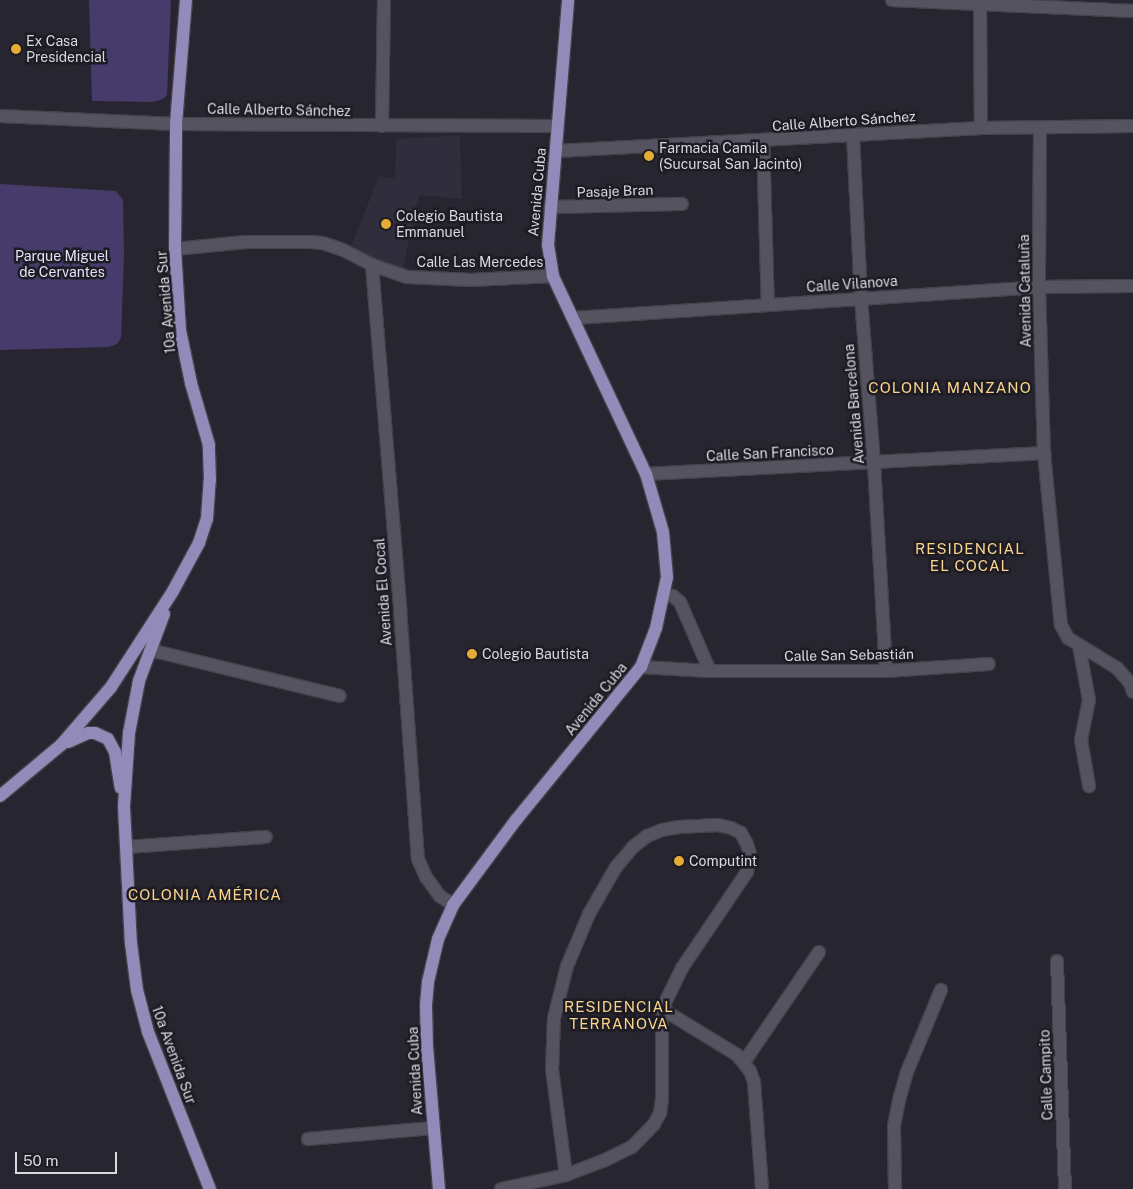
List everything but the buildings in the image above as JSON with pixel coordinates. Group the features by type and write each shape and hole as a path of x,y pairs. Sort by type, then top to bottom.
{"main road":[{"name":"10a Avenida Sur","path":"61,745 111,687 173,591 202,535 207,519 210,480 208,445 191,383 180,330 175,249 176,124 186,0"},
{"name":"Avenida Cuba","path":"439,1189 427,1047 428,990 438,940 454,905 516,820 641,667 656,628 667,577 663,532 646,474 553,276 548,245 550,208 568,0"},
{"name":"10a Avenida Sur","path":"124,807 130,718 139,681 173,591"},
{"name":"10a Avenida Sur","path":"61,745 88,733 96,733 108,739 115,752 124,807 131,943 142,1015 209,1189"},
{"path":"0,796 61,745"}],"street":[{"path":"382,126 384,0"},
{"path":"892,0 1133,11"},
{"path":"980,3 981,128"},
{"name":"Calle Alberto Sánchez","path":"0,116 176,124 558,126"},
{"name":"Calle Alberto Sánchez","path":"556,151 981,128 1133,126"},
{"name":"Avenida Cataluña","path":"1040,128 1039,287 1044,453 1061,625 1068,638 1078,646"},
{"name":"Avenida Barcelona","path":"854,135 861,298 874,463 886,671"},
{"path":"764,141 768,305"},
{"name":"Pasaje Bran","path":"550,208 682,204"},
{"name":"Calle Las Mercedes","path":"175,249 246,242 311,242 323,243 343,250 372,265 407,277 471,280 553,276"},
{"name":"Avenida El Cocal","path":"372,265 418,859 426,877 440,896 454,905"},
{"name":"Calle Vilanova","path":"574,318 1039,287 1133,286"},
{"name":"Calle San Francisco","path":"646,474 1044,453"},
{"path":"664,594 673,596 680,602 710,672"},
{"path":"1078,646 1117,668 1130,683 1133,692"},
{"path":"1078,646 1089,700 1081,740 1089,786"},
{"path":"150,650 340,696"},
{"name":"Calle San Sebastián","path":"641,667 710,672 886,671 988,664"},
{"path":"501,1189 566,1175 604,1162 632,1147 654,1124 660,1114 662,1099 662,1009 682,968 747,872 750,854 747,844 741,833 731,828 718,825 679,827 662,830 647,836 633,847 616,867 588,914 567,966 554,1018 552,1069 566,1175"},
{"path":"126,847 266,837"},
{"path":"744,1062 819,952"},
{"name":"Calle Campito","path":"1057,961 1065,1189"},
{"path":"895,1189 894,1126 899,1100 907,1072 941,990"},
{"path":"662,1009 737,1055 744,1062 754,1082 762,1189"},
{"path":"308,1139 433,1128"}],"shaded area":[{"name":"Colegio Bautista Emmanuel","path":"460,135 462,199 419,195 403,269 372,261 350,249 379,176 395,179 396,139"}],"green space":[{"path":"89,0 171,0 167,95 163,99 153,102 92,101"},
{"name":"Parque Miguel de Cervantes","path":"0,184 116,191 123,200 124,254 121,338 117,344 109,347 0,350"}],"place":[{"name":"Ex Casa Presidencial","path":"16,49"},
{"name":"Farmacia Camila (Sucursal San Jacinto)","path":"649,156"},
{"name":"Colegio Bautista Emmanuel","path":"386,224"},
{"name":"Colegio Bautista","path":"472,654"},
{"name":"Computint","path":"679,861"}],"district":[{"name":"COLONIA MANZANO","path":"950,388"},
{"name":"RESIDENCIAL EL COCAL","path":"970,556"},
{"name":"COLONIA AMÉRICA","path":"205,895"},
{"name":"RESIDENCIAL TERRANOVA","path":"619,1014"}]}
